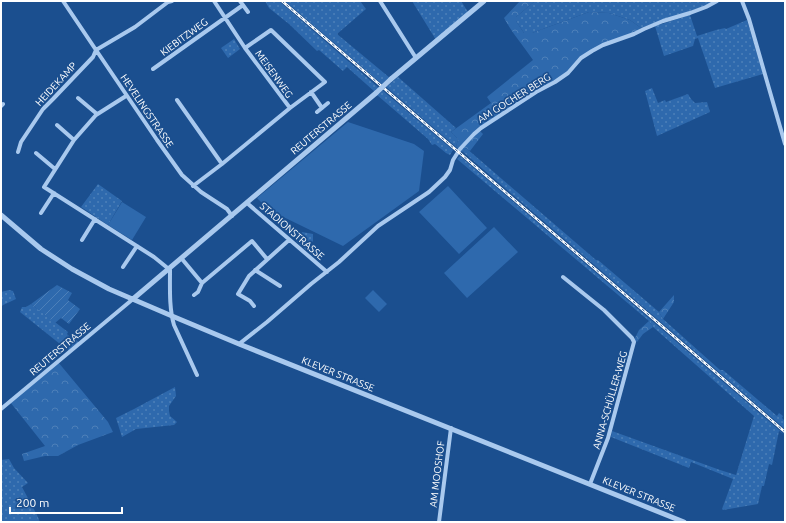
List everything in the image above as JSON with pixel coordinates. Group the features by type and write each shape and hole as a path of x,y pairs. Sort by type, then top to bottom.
{"street":[{"name":"HEVELINGSTRASSE","path":"63,1 156,140 182,175 193,186 221,205 232,216"},
{"path":"96,50 135,27 168,2 172,1"},
{"name":"MEISENWEG","path":"193,186 290,108 214,1"},
{"path":"380,1 416,58"},
{"name":"REUTERSTRASSE","path":"1,409 170,270 391,79 484,1"},
{"name":"AM GOCHER BERG","path":"239,344 339,262 378,226 429,192 445,177 460,149 478,131 509,109 568,73 581,58 592,51 603,45 634,34 663,21 690,14 716,1"},
{"path":"742,1 749,19 785,144"},
{"path":"224,17 241,3 248,12"},
{"name":"KIEBITZWEG","path":"153,69 224,17"},
{"path":"246,48 271,30 325,82 290,108"},
{"name":"HEIDEKAMP","path":"18,152 21,142 43,109 93,57 96,50"},
{"path":"311,92 322,108"},
{"path":"126,96 97,114 74,140 44,187 154,257 170,270 172,316 174,325 197,375"},
{"path":"78,98 97,114"},
{"path":"177,100 222,164"},
{"path":"317,112 328,103"},
{"path":"57,125 74,140"},
{"path":"36,154 56,169"},
{"path":"41,213 54,193"},
{"name":"STADIONSTRASSE","path":"247,203 327,272"},
{"name":"KLEVER STRASSE","path":"1,215 41,248 72,269 132,301 684,522"},
{"path":"82,240 95,219"},
{"path":"254,306 250,301 238,294 249,276 289,240"},
{"path":"194,295 198,292 202,283 252,241 267,259"},
{"path":"123,267 137,246"},
{"path":"182,259 202,283"},
{"path":"255,270 280,286"},
{"name":"ANNA-SCHÜLLER-WEG","path":"563,277 604,310 632,338 634,342 608,438 590,484"},
{"name":"AM MOOSHOF","path":"439,522 451,428"}],"green space":[{"path":"265,1 279,1 379,88 375,92 347,67 343,71 319,50 317,51 289,24 269,8"},
{"path":"285,1 360,1 366,9 337,34 390,78 383,85"},
{"path":"412,1 461,1 468,12 436,40"},
{"path":"520,1 535,1 516,17 516,21 524,33 532,33 589,12 609,13 630,20 641,28 591,50 567,73 478,129 459,149 456,147 458,139 451,132 491,103 487,97 533,60 510,29 504,18"},
{"path":"535,1 714,1 705,6 641,28 630,20 609,13 589,12 532,33 524,33 516,21 516,17"},
{"path":"690,15 697,36 716,30 726,29 747,20 763,74 715,88 698,38 695,39 693,46 664,56 655,26"},
{"path":"234,39 240,49 228,58 221,48"},
{"path":"398,77 456,128 451,132 458,139 456,147 386,87"},
{"path":"652,88 658,103 665,100 666,102 688,94 695,103 707,102 710,112 657,136 645,91"},
{"path":"382,90 453,150 450,155 435,144 432,145 428,139 377,95"},
{"path":"348,122 414,144 424,151 419,191 343,246 269,210 257,198"},
{"path":"479,130 483,134 470,151 466,148 463,152 460,151"},
{"path":"466,148 659,312 663,319 720,370 723,370 777,416 779,413 783,416 782,418 785,421 785,429 463,152"},
{"path":"460,156 785,435 779,431 772,465 769,464 758,504 723,510 722,509 733,479 691,462 689,468 611,437 612,431 736,475 754,416 653,327 649,321 457,159"},
{"path":"98,184 122,201 108,225 81,207"},
{"path":"448,186 487,228 459,254 419,212"},
{"path":"122,202 146,217 132,240 108,225"},
{"path":"494,227 518,252 467,298 444,273"},
{"path":"302,232 313,234 313,241 306,250 296,241"},
{"path":"57,285 72,293 68,300 80,309 69,324 61,318 55,323 31,304"},
{"path":"9,290 13,291 16,299 1,306 1,292"},
{"path":"373,290 387,304 379,312 365,298"},
{"path":"674,295 674,302 663,319 659,312"},
{"path":"31,304 68,332 68,335 60,344 20,312 22,307 26,307"},
{"path":"649,321 653,327 643,334 637,342 634,340 639,330"},
{"path":"68,335 71,338 73,336 80,344 70,352 60,344"},
{"path":"58,362 108,422 113,432 78,445 58,456 45,456 24,461 22,454 45,446 10,402"},
{"path":"175,387 176,396 169,406 170,416 177,422 174,425 136,429 122,437 116,418"},
{"path":"9,459 14,468 28,483 22,487 40,522 1,522 1,460"}],"railway":[{"path":"282,1 785,432"}]}
